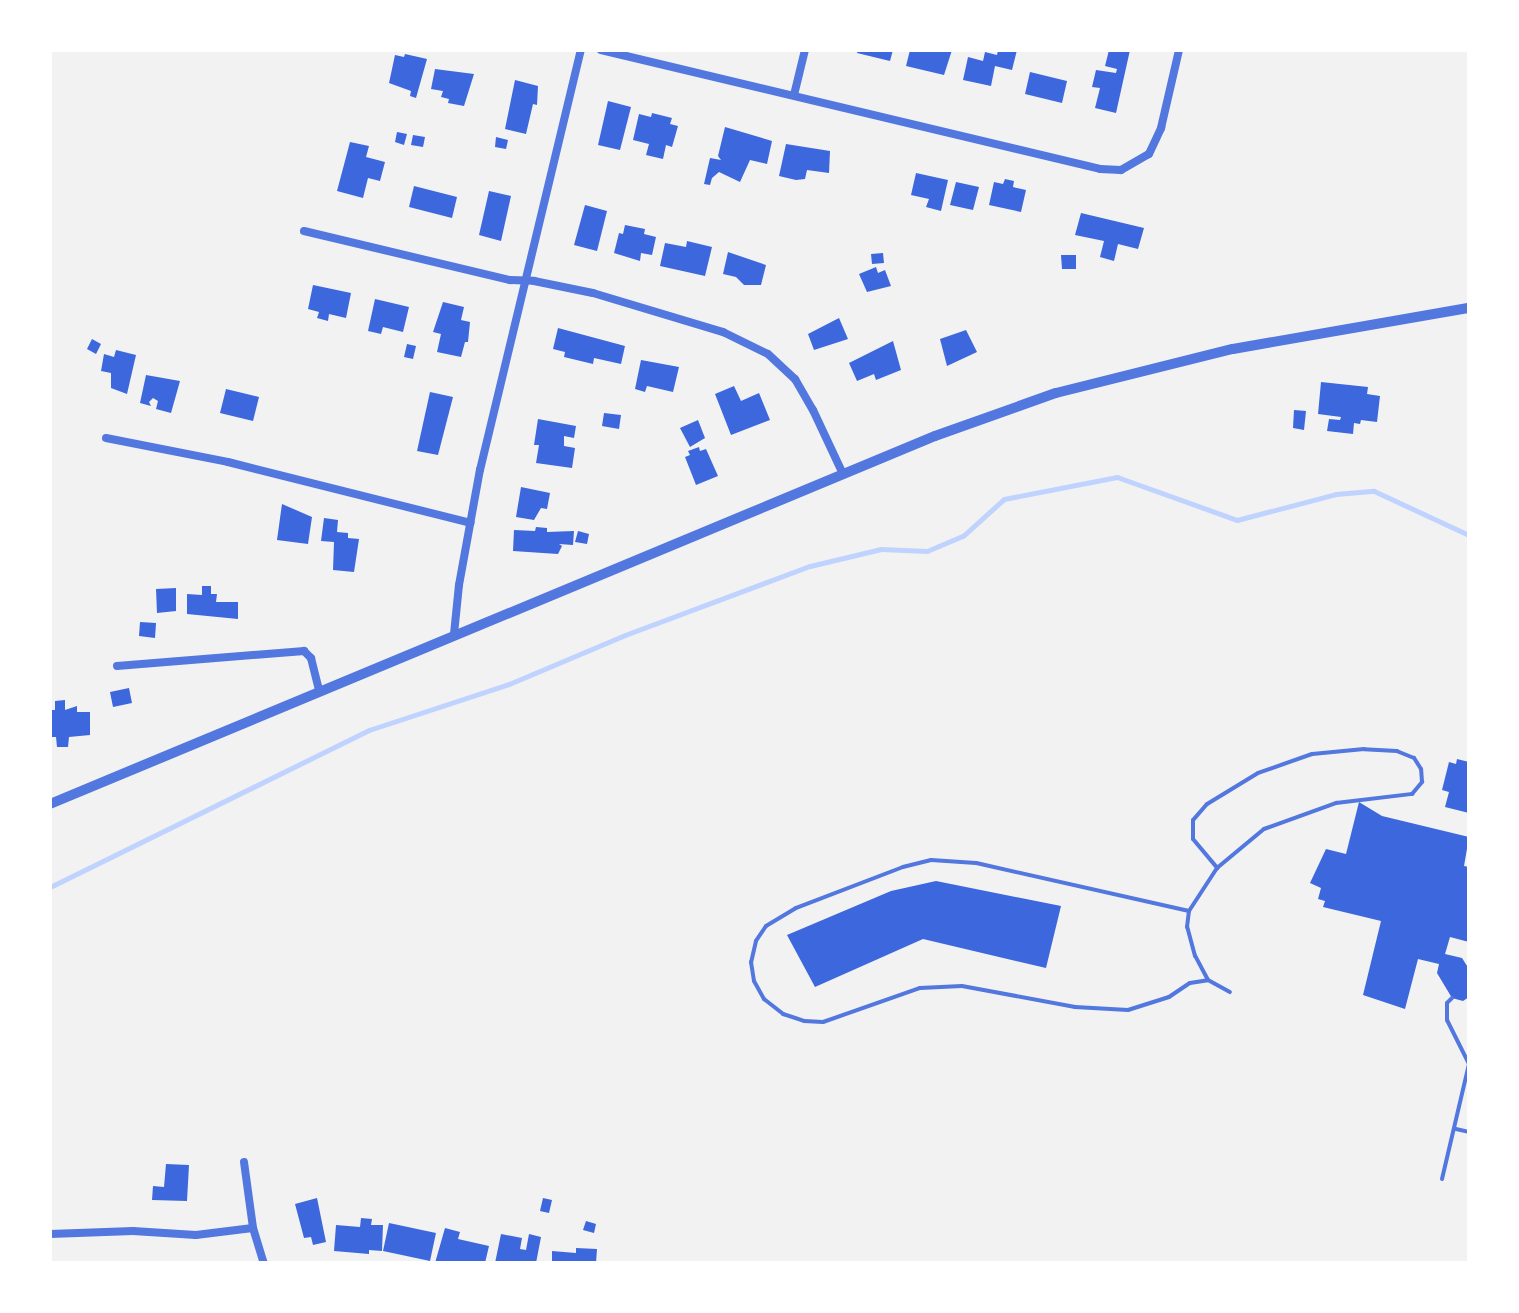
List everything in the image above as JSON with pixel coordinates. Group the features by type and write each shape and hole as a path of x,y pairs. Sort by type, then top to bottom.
{"street":[{"path":"454,634 470,523 524,281 581,50"},
{"path":"601,50 1100,169 1121,170 1149,154 1161,128 1179,50"},
{"path":"794,95 805,50"},
{"path":"304,231 524,281 593,293 709,327 768,354 795,379 843,474"},
{"path":"50,804 935,436 1109,378 1233,349 1469,308"},
{"path":"106,438 228,462 470,523"},
{"path":"117,666 304,651 311,658 319,690"},
{"path":"244,1162 253,1228 264,1263"},
{"path":"50,1234 133,1231 196,1235 253,1228"}],"lane":[{"path":"1217,868 1193,839 1193,820 1207,804 1258,773 1312,754 1364,749 1397,751 1414,758 1421,769 1422,782 1412,794 1347,801 1298,814 1264,829 1217,868 1189,911 1187,927 1195,956 1208,980 1230,992"},
{"path":"1189,911 976,863 931,860 903,867 796,908 766,926 756,941 751,962 754,981 764,999 783,1014 804,1021 823,1022 920,988 962,986 1075,1007 1128,1010 1169,997 1190,983 1208,980"},
{"path":"1442,1179 1469,1064 1447,1020 1447,1003 1452,998"},
{"path":"1455,1128 1469,1132"}],"building":[{"path":"858,50 893,50 890,61 857,53"},
{"path":"910,50 952,50 944,75 906,66"},
{"path":"998,50 1017,50 1012,70 995,66 991,86 963,80 968,57 983,61 985,52 997,55"},
{"path":"1109,50 1130,50 1116,113 1095,108 1100,88 1092,87 1096,70 1116,73 1117,69 1105,66"},
{"path":"405,54 427,59 416,98 410,96 411,91 389,83 395,55 404,57"},
{"path":"435,69 474,74 464,106 448,103 449,99 441,97 443,91 431,89"},
{"path":"1030,72 1067,81 1062,103 1025,94"},
{"path":"515,80 538,86 537,105 533,104 526,134 505,129"},
{"path":"608,101 631,107 620,150 598,145"},
{"path":"652,113 672,118 670,124 678,126 672,147 666,145 663,159 646,155 649,144 633,140 639,114 651,117"},
{"path":"725,127 772,141 767,164 750,160 740,182 719,172 710,185 704,184 710,158 721,160 718,156"},
{"path":"397,132 407,134 404,145 395,142"},
{"path":"413,135 425,137 423,147 411,145"},
{"path":"496,137 508,140 506,149 495,147"},
{"path":"350,142 369,146 366,157 385,162 380,181 368,178 363,198 337,191"},
{"path":"786,144 830,151 829,173 807,170 805,179 796,180 779,176"},
{"path":"916,173 948,180 941,211 926,207 929,199 911,195"},
{"path":"1005,179 1014,181 1013,187 1026,190 1021,212 989,205 994,182 1003,184"},
{"path":"956,182 979,187 973,210 950,205"},
{"path":"414,186 457,197 452,218 409,207"},
{"path":"489,191 511,196 501,241 479,235"},
{"path":"585,205 607,211 597,251 574,245"},
{"path":"1081,213 1144,228 1138,249 1118,244 1114,261 1100,257 1104,241 1075,235"},
{"path":"625,225 645,229 644,234 656,237 652,255 641,253 640,261 614,253 619,233 623,234"},
{"path":"687,241 712,247 705,276 660,266 665,243 686,247"},
{"path":"728,252 766,265 761,285 744,285 736,277 723,274"},
{"path":"883,253 884,263 872,264 871,254"},
{"path":"1061,255 1076,255 1076,269 1062,269"},
{"path":"876,267 878,273 885,270 891,286 867,292 859,274"},
{"path":"313,285 351,293 346,318 329,314 328,321 317,318 319,312 308,309"},
{"path":"375,299 409,307 403,332 383,327 381,334 368,331"},
{"path":"443,302 464,307 461,320 470,322 468,342 465,342 461,357 437,352 441,334 433,332"},
{"path":"839,318 848,339 814,350 808,334"},
{"path":"558,328 625,346 621,364 594,358 593,364 564,357 565,352 553,349"},
{"path":"966,330 977,352 947,366 940,339"},
{"path":"92,339 101,344 96,354 87,349"},
{"path":"893,341 901,370 876,380 874,374 857,381 849,363"},
{"path":"407,344 416,346 413,359 404,357"},
{"path":"116,350 136,355 127,394 111,388 111,373 101,371 104,354 114,357"},
{"path":"641,360 679,367 673,392 647,386 645,392 635,389"},
{"path":"146,375 180,381 171,413 156,409 158,401 153,398 149,402 151,406 140,403"},
{"path":"1321,382 1368,387 1367,394 1380,396 1377,422 1361,420 1360,424 1354,423 1353,434 1327,431 1329,419 1340,420 1341,417 1318,414"},
{"path":"734,386 741,401 759,393 770,420 731,435 715,394"},
{"path":"226,389 259,397 253,421 220,413"},
{"path":"430,392 453,397 438,455 417,451"},
{"path":"1294,410 1306,411 1304,430 1293,428"},
{"path":"604,413 621,415 619,429 602,426"},
{"path":"538,419 576,426 574,438 564,436 564,446 575,448 572,468 536,463 539,445 534,445"},
{"path":"698,420 705,438 690,447 680,428"},
{"path":"699,447 700,451 706,449 718,476 696,485 685,457 690,455 688,451"},
{"path":"521,487 550,493 547,509 541,508 534,520 516,517"},
{"path":"282,504 312,517 308,544 277,540"},
{"path":"324,518 338,520 337,532 359,539 354,572 333,570 334,542 321,541"},
{"path":"536,527 547,528 547,532 574,531 573,545 559,544 562,546 558,554 513,551 514,530 535,531"},
{"path":"578,531 589,534 587,544 575,542"},
{"path":"202,586 211,586 211,594 217,594 216,602 238,602 238,619 187,614 187,594 202,595"},
{"path":"176,588 176,611 157,613 156,589"},
{"path":"140,622 156,623 155,638 139,636"},
{"path":"129,688 132,703 113,707 110,692"},
{"path":"65,700 65,710 77,706 77,712 90,712 90,735 69,737 68,747 57,747 56,737 50,737 50,710 55,710 55,701"},
{"path":"1457,759 1469,762 1469,813 1445,807 1449,792 1442,790 1449,762 1456,764"},
{"path":"1359,802 1382,816 1469,837 1464,866 1469,867 1469,942 1450,937 1445,954 1462,958 1469,969 1469,997 1463,1001 1452,998 1437,973 1439,964 1418,959 1405,1009 1363,995 1381,921 1323,907 1325,901 1318,899 1321,888 1310,883 1326,849 1346,854"},
{"path":"936,881 1061,906 1046,968 923,939 815,987 787,935 891,891"},
{"path":"166,1164 189,1165 187,1201 152,1200 153,1186 164,1187"},
{"path":"317,1198 326,1242 313,1245 311,1237 304,1238 295,1204"},
{"path":"543,1198 552,1200 549,1213 540,1211"},
{"path":"361,1218 372,1219 371,1225 383,1225 382,1251 369,1250 369,1254 334,1251 336,1225 360,1227"},
{"path":"586,1221 596,1224 594,1233 583,1230"},
{"path":"389,1223 436,1233 430,1261 383,1251"},
{"path":"445,1228 460,1232 458,1239 489,1246 485,1263 435,1263"},
{"path":"501,1234 522,1238 520,1249 526,1250 529,1234 541,1237 536,1263 495,1263"},
{"path":"576,1248 597,1249 596,1263 552,1263 552,1251 576,1253"}],"waterway":[{"path":"50,887 369,730 509,684 625,635 810,566 881,549 927,551 963,536 1004,499 1117,477 1237,520 1336,494 1374,491 1469,535"}]}
